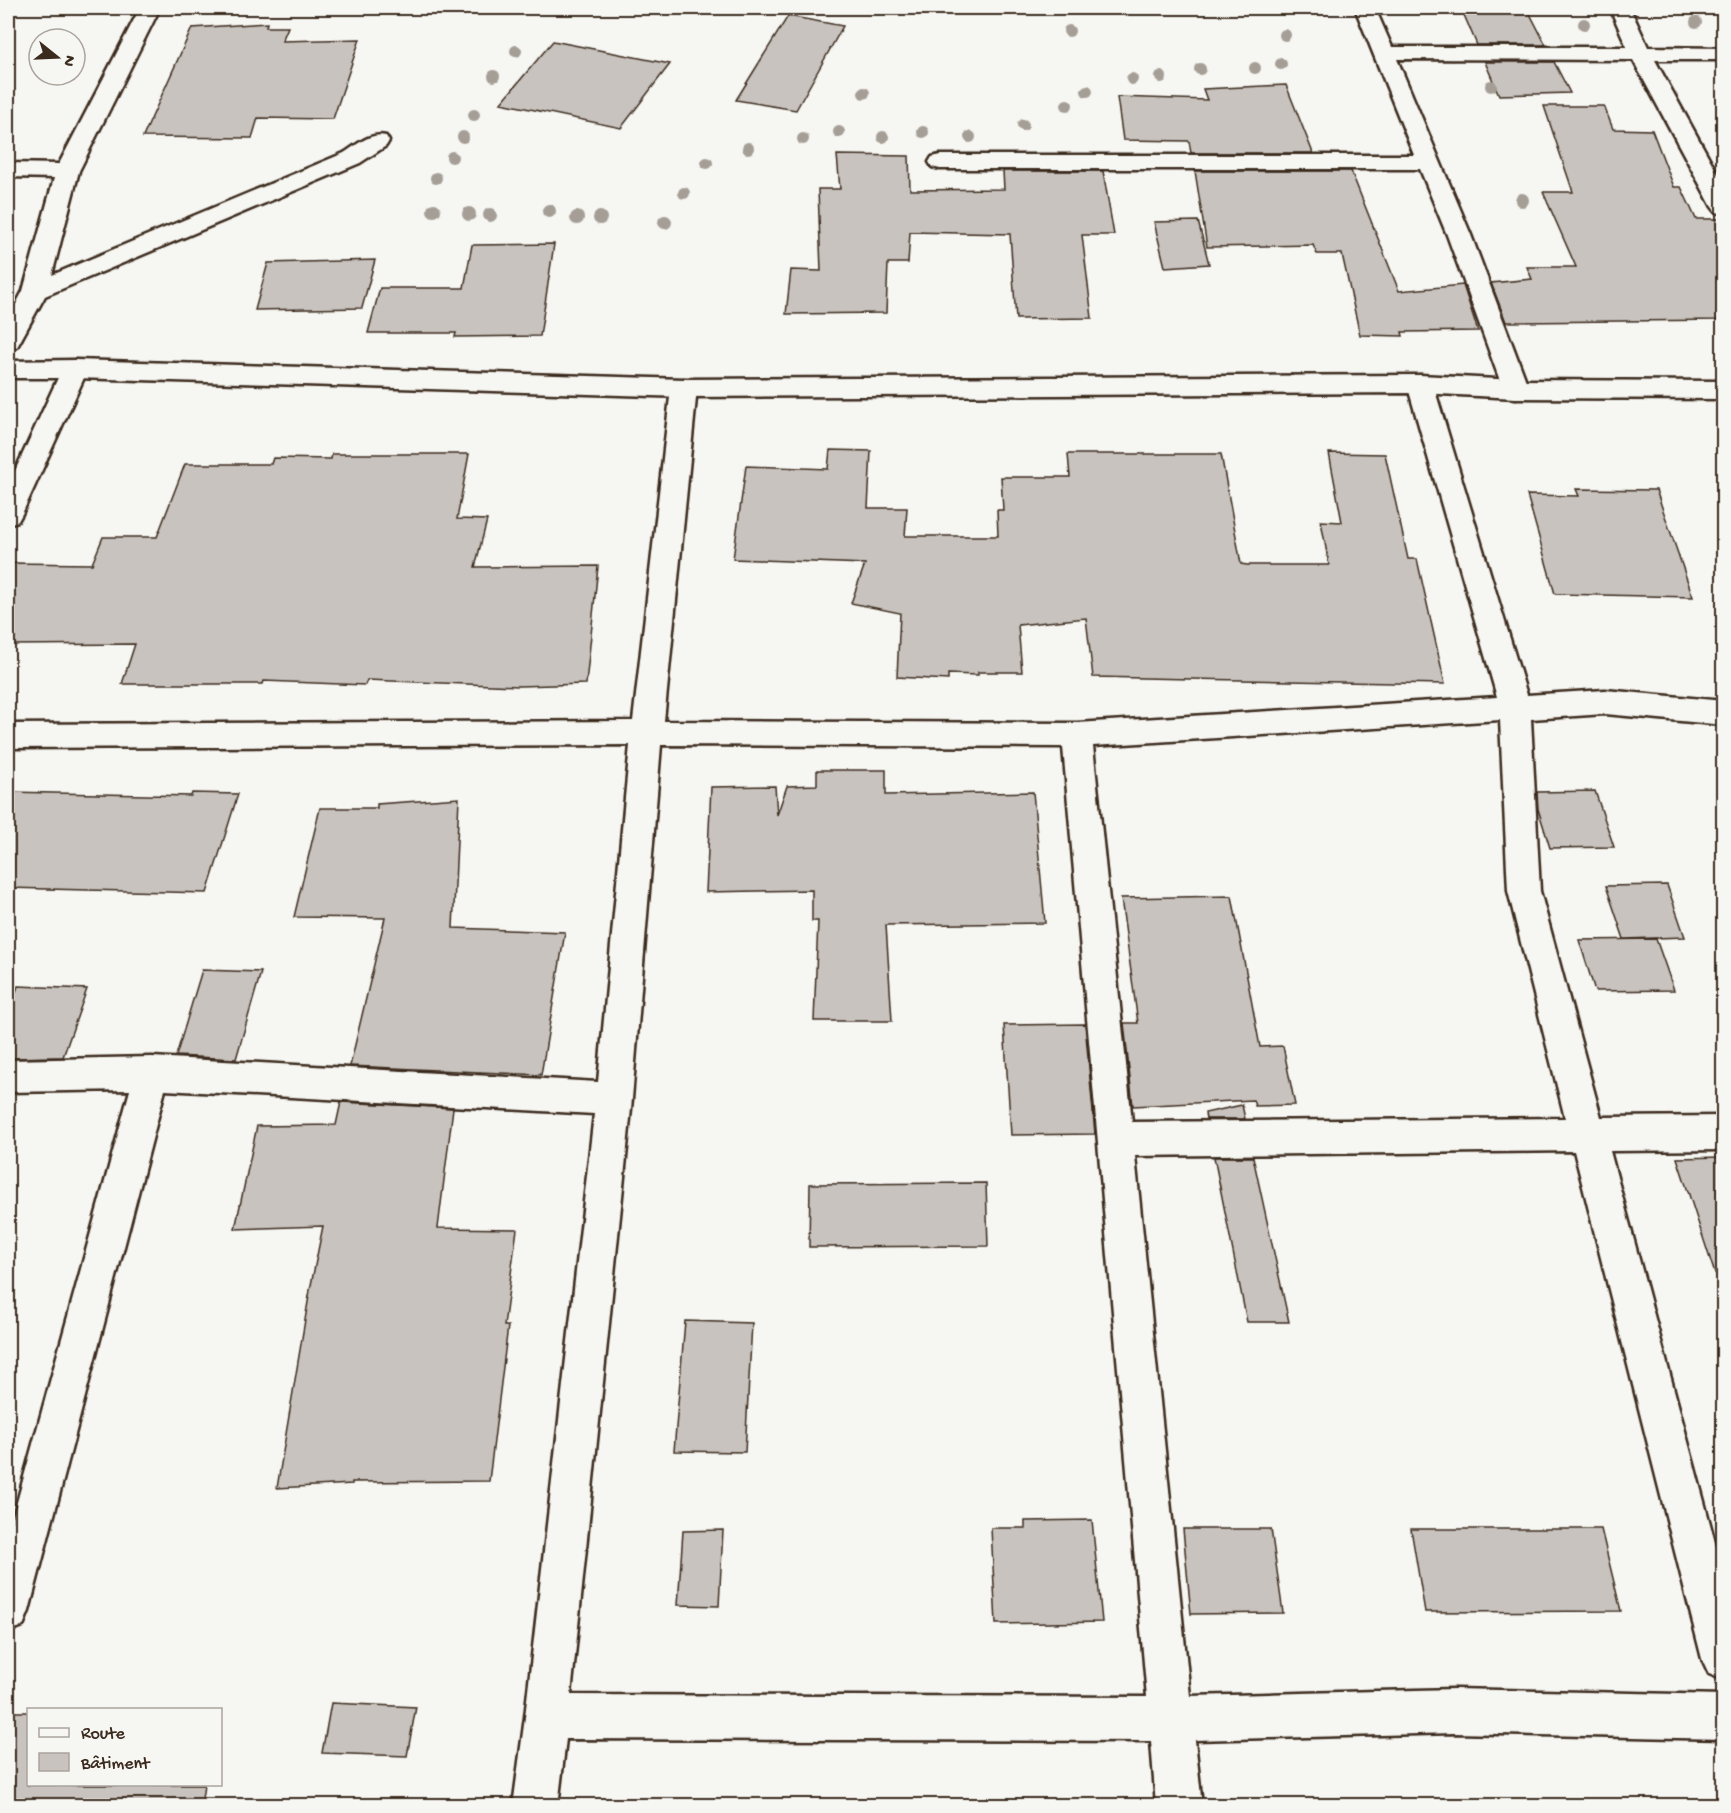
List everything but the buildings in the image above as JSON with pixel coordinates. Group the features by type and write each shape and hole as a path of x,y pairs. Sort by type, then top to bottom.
{"street":[{"path":"8,341 35,291 67,171 150,8"},
{"path":"1365,8 1459,235 1516,389"},
{"path":"1620,8 1640,53 1724,207"},
{"path":"1382,53 1724,54"},
{"path":"35,291 352,158 378,141"},
{"path":"940,162 1428,162"},
{"path":"8,170 67,171"},
{"path":"8,370 75,369 684,388 1420,384 1516,389 1724,390"},
{"path":"8,514 75,369"},
{"path":"1420,384 1515,706 1524,891 1724,1659"},
{"path":"535,1806 547,1718 614,1099 647,733 684,388"},
{"path":"8,736 647,733 1077,735 1605,702 1724,713"},
{"path":"1077,735 1179,1806"},
{"path":"8,1076 152,1073 614,1099"},
{"path":"8,1611 152,1073"},
{"path":"1116,1139 1724,1133"},
{"path":"547,1718 1171,1719 1454,1711 1724,1717"}]}
